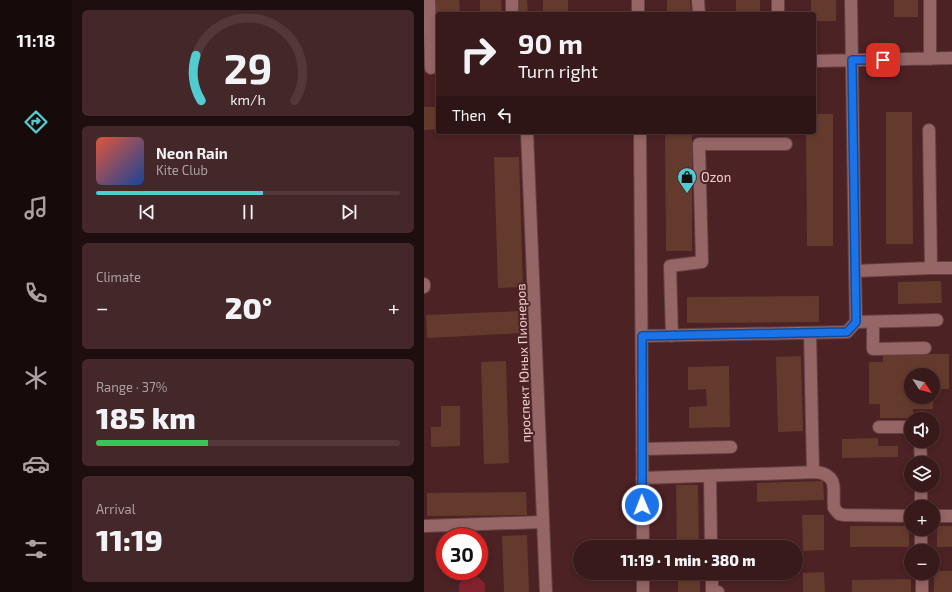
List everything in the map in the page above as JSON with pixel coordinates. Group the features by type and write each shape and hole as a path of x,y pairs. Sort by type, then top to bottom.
{"street":[{"path":"429,0 431,68"},
{"path":"512,0 512,12"},
{"path":"638,0 638,12"},
{"path":"698,0 699,12"},
{"path":"778,0 778,12"},
{"path":"642,336 847,332 856,322 851,0"},
{"path":"930,0 930,59"},
{"path":"816,61 952,58"},
{"path":"929,130 931,268"},
{"name":"проспект Юных Пионеров","path":"527,134 546,592"},
{"path":"640,134 643,540"},
{"path":"672,336 670,266 702,262 699,144 786,144"},
{"path":"855,271 952,268"},
{"path":"856,322 937,320"},
{"path":"873,322 873,349 925,348"},
{"path":"810,333 813,472"},
{"path":"880,427 904,427"},
{"path":"642,449 731,447"},
{"path":"642,478 813,472 824,473 831,477 834,484 834,508 839,514 904,516"},
{"path":"710,476 711,540"},
{"path":"940,516 952,516"},
{"path":"424,526 543,522"},
{"path":"643,580 643,592"},
{"path":"712,580 712,590 718,592"},
{"path":"922,580 922,592"}],"shaded area":[{"path":"462,580 482,580 485,583 485,592 459,592 459,584"}],"building":[{"path":"434,0 459,0 460,12 436,12 435,38"},
{"path":"480,0 501,0 502,12 480,12"},
{"path":"515,0 527,0 528,12 515,12"},
{"path":"543,0 568,0 568,12 543,12"},
{"path":"667,0 690,0 691,12 667,12"},
{"path":"736,0 760,0 760,12 736,12"},
{"path":"811,0 836,0 836,21 816,21 816,12 811,12"},
{"path":"894,0 918,0 918,17 894,17"},
{"path":"424,107 436,107 436,129 424,130"},
{"path":"886,112 912,112 913,244 886,244"},
{"path":"816,114 833,114 833,246 807,246 806,134 816,134"},
{"path":"665,134 692,134 692,251 666,251"},
{"path":"494,157 519,157 523,287 498,288"},
{"path":"941,281 942,303 898,304 898,282"},
{"path":"819,296 819,322 687,323 687,297"},
{"path":"521,311 522,333 427,338 426,315"},
{"path":"883,354 949,354 949,389 940,389 940,368 904,368 904,404 933,404 933,409 913,409 913,412 904,412 904,418 880,418 880,404 869,404 869,362 883,362"},
{"path":"801,356 803,431 778,432 776,357"},
{"path":"506,361 509,463 484,464 481,362"},
{"path":"729,366 730,427 689,428 689,407 707,406 706,389 688,390 688,367"},
{"path":"441,406 460,406 460,446 431,447 431,427 441,427"},
{"path":"878,438 878,446 898,446 898,457 842,458 842,439"},
{"path":"823,481 824,500 757,502 757,483"},
{"path":"676,485 698,485 699,540 677,540"},
{"path":"526,492 527,515 427,516 427,493"},
{"path":"802,515 824,515 824,550 803,551"},
{"path":"850,526 904,526 904,536 909,536 909,544 904,544 904,547 850,547"},
{"path":"940,526 952,526 952,547 940,547 940,544 937,544 937,536 940,536"},
{"path":"527,535 529,592 504,592 502,536"},
{"path":"940,571 952,571 952,592 934,592 934,580 940,580"},
{"path":"824,572 825,592 803,592 803,573"},
{"path":"678,580 700,580 700,592 678,592"},
{"path":"852,580 911,580 911,592 852,592"}],"place":[{"name":"Ozon","path":"687,194"}],"route":[{"path":"642,505 642,336 847,332 856,322 852,60 883,60"}]}
